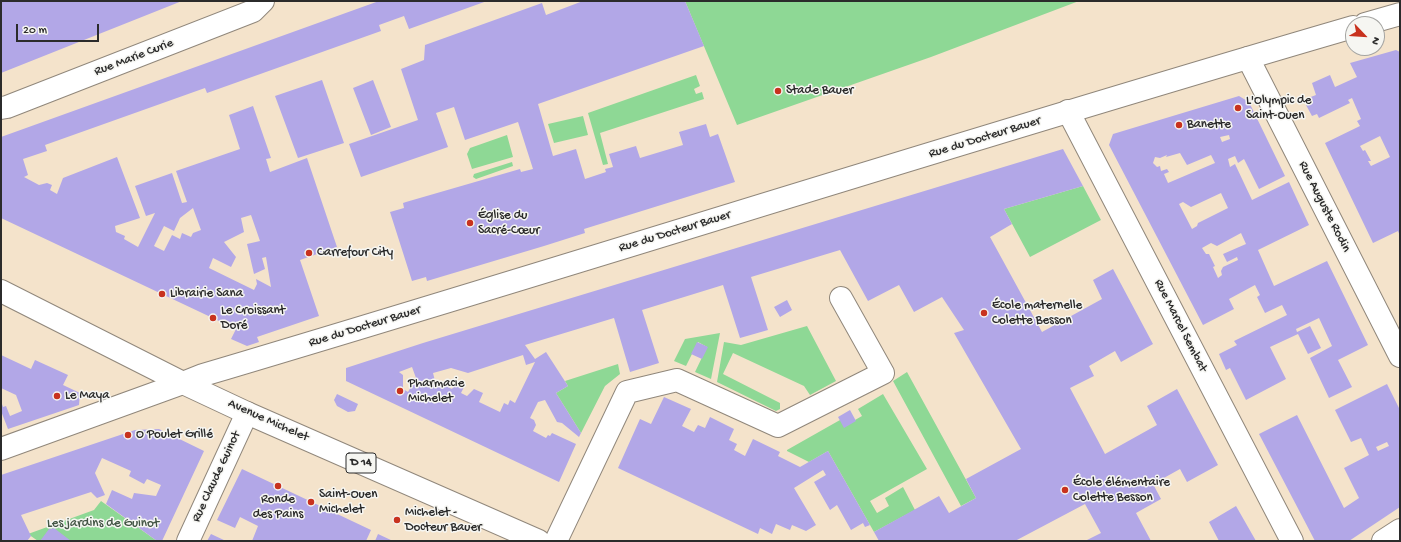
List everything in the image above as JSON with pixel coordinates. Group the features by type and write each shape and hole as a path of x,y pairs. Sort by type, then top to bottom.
{"street":[{"name":"Rue Marie Curie","path":"1,108 7,108 253,11 262,1"},
{"path":"1385,18 1400,14"},
{"name":"Rue du Docteur Bauer","path":"1,449 203,375 859,177 1068,111 1345,30"},
{"name":"Rue Auguste Rodin","path":"1248,58 1400,356"},
{"name":"Rue Marcel Sembat","path":"1068,111 1292,541"},
{"name":"Avenue Michelet","path":"1,291 183,383 247,413 539,541"},
{"path":"556,541 627,392 677,380 778,426 883,373 842,298"},
{"name":"Rue Claude Guinot","path":"188,541 247,413"},
{"path":"1383,541 1400,530"}],"green space":[{"name":"Stade Bauer","path":"685,1 1079,1 931,57 737,125"},
{"path":"696,75 700,86 694,89 696,94 702,92 704,99 600,133 608,164 603,165 588,113"},
{"path":"583,116 588,135 554,143 548,124"},
{"path":"507,135 513,157 472,169 467,154 470,148"},
{"path":"512,162 513,166 476,179 473,177 474,174"},
{"path":"1083,186 1101,220 1030,257 1004,209"},
{"path":"807,326 836,381 810,395 804,386 733,353 723,374 780,403 780,409 776,411 717,382 724,342 741,345"},
{"path":"720,333 711,379 695,372 707,347 698,342 686,366 674,361 685,339"},
{"path":"618,364 620,374 605,386 581,433 556,393 568,386 565,381"},
{"path":"907,372 976,498 961,506 893,381"},
{"path":"883,394 927,469 870,501 877,513 889,506 885,498 903,487 915,510 874,532 828,451 809,462 787,450 840,420 855,420 862,416 858,409"},
{"name":"Les jardins de Guinot","path":"101,501 157,541 38,541 28,534 94,510"}],"building":[{"path":"1,1 182,1 1,73"},
{"path":"379,1 487,1 409,29 404,16 379,25 381,31 207,93 205,88 45,145 47,151 23,159 28,175 24,177 39,185 47,183 52,185 50,190 57,194 63,178 117,157 140,218 115,226 116,232 125,236 124,239 138,247 155,213 146,216 135,186 172,173 182,203 187,202 176,171 240,149 229,115 253,106 271,158 266,159 270,172 307,158 337,247 300,260 319,316 257,337 259,342 247,346 231,339 236,329 1,218 1,137","holes":["193,208 201,230 193,233 191,237 182,233 180,239 172,235 164,251 154,246 164,226 174,231 180,218","251,215 260,241 247,244 254,274 265,269 262,258 266,257 271,287 256,279 257,284 254,290 209,268 213,258 231,267 236,257 224,242 244,232 241,218"]},
{"path":"583,1 685,1 704,46 538,104 553,156 576,149 585,179 606,172 605,169 613,167 609,154 636,146 640,158 683,145 679,132 706,124 710,137 718,134 735,182 584,229 585,233 544,246 427,281 426,277 412,281 390,212 404,208 403,203 406,202 520,169 521,172 533,169 518,122 465,140 454,107 436,113 448,147 361,177 349,144 418,120 401,69 424,60 425,45 542,3 546,15"},
{"path":"1396,50 1400,52 1400,236 1398,231 1373,243 1325,143 1360,126 1357,121 1361,119 1352,98 1348,100 1350,103 1319,118 1317,114 1312,116 1306,105 1308,98 1316,95 1312,83 1330,75 1335,87 1357,77 1350,63 1375,56 1385,56 1385,53","holes":["1380,136 1390,157 1371,166 1368,161 1371,161 1365,150 1363,151 1360,146"]},
{"path":"322,80 344,143 298,158 275,96"},
{"path":"373,80 391,127 371,135 353,88"},
{"path":"1239,96 1249,102 1285,176 1259,189 1244,159 1238,163 1235,156 1228,159 1230,167 1235,164 1252,200 1289,182 1309,225 1258,250 1274,286 1327,261 1368,345 1338,360 1352,387 1329,398 1310,358 1332,346 1319,318 1296,329 1297,332 1310,326 1321,348 1308,354 1298,334 1270,347 1286,379 1246,400 1230,368 1226,370 1219,354 1237,345 1234,341 1287,315 1282,305 1265,313 1257,297 1260,295 1255,285 1229,299 1234,309 1203,325 1109,145 1113,134","holes":["1229,135 1230,139 1222,142 1220,137","1180,153 1187,165 1211,155 1215,163 1168,183 1164,174 1169,172 1167,169 1161,171 1160,166 1157,167 1153,163 1155,157 1160,158 1167,155 1166,157","1221,193 1228,208 1198,223 1197,226 1192,229 1179,204 1183,202 1191,207","1241,233 1246,244 1223,254 1227,262 1237,257 1238,260 1223,267 1221,271 1222,275 1218,278 1213,267 1215,266 1209,254 1206,254 1202,248 1211,243 1217,246"]},
{"path":"1063,149 1083,186 1004,209 1012,224 990,237 1042,332 1102,299 1093,280 1113,269 1153,344 1121,362 1115,351 1089,366 1094,376 1070,388 1105,454 1157,425 1147,406 1177,389 1218,465 1187,482 1180,469 1153,484 1161,499 1136,513 1151,541 1085,541 1101,533 1085,504 1015,541 879,541 874,532 939,496 949,513 976,498 966,479 1021,449 954,333 964,330 942,297 914,312 899,285 868,301 840,250 751,277 768,330 740,338 723,285 642,310 659,363 630,372 614,318 525,345 535,359 546,352 568,386 556,393 581,433 579,437 562,423 557,422 545,400 538,402 530,418 534,420 536,425 533,431 546,438 552,433 576,444 559,482 346,381 346,368 423,343","holes":["523,355 526,365 535,362 515,403 510,400 508,405 504,403 500,412 479,402 483,393 474,389 467,396 461,393 465,385 457,380 452,389 435,381 433,373 451,368 468,373","412,367 416,378 408,392 403,389 403,375 399,372"]},
{"path":"787,300 792,310 780,317 774,307"},
{"path":"697,342 708,347 702,359 691,354"},
{"path":"1,355 31,369 35,360 68,375 63,385 80,393 79,405 8,429 1,411 1,401 3,407 6,406 10,416 22,411 16,395 1,388"},
{"path":"1387,384 1400,410 1400,507 1349,541 1315,541 1259,434 1297,415 1344,508 1359,498 1344,468 1369,455 1361,438 1351,442 1335,410","holes":["1387,442 1389,446 1378,451 1376,447"]},
{"path":"337,394 358,404 355,411 348,412 337,406 334,400"},
{"path":"664,397 691,409 682,426 694,432 698,425 705,428 710,417 734,429 729,440 737,444 734,450 745,456 753,439 780,452 778,456 800,467 828,451 870,525 865,527 863,523 851,530 837,505 830,510 814,482 826,475 823,470 794,488 816,525 806,531 792,525 790,530 776,524 772,534 760,528 758,534 618,468 640,419 651,424"},
{"path":"850,410 856,421 844,428 838,417"},
{"path":"159,429 204,451 162,541 157,541 106,504 112,490 132,499 134,493 156,496 161,485 147,479 144,484 129,476 131,471 102,458 95,473 105,495 97,498 91,492 21,515 31,536 27,541 1,541 1,475 135,430"},
{"path":"242,469 371,530 366,541 252,541 258,526 240,517 235,528 217,520"},
{"path":"1236,506 1256,541 1219,541 1209,522"},
{"path":"54,528 71,541 40,541 49,529"},
{"path":"211,534 226,541 207,541"},
{"path":"378,534 393,541 375,541"}],"place":[{"name":"Stade Bauer","path":"778,91"},
{"name":"L'Olympic de Saint-Ouen","path":"1238,108"},
{"name":"Banette","path":"1179,125"},
{"name":"Église du Sacré-Cœur","path":"470,223"},
{"name":"Carrefour City","path":"309,253"},
{"name":"Librairie Sana","path":"162,294"},
{"name":"École maternelle Colette Besson","path":"984,313"},
{"name":"Le Croissant Doré","path":"213,318"},
{"name":"Pharmacie Michelet","path":"400,391"},
{"name":"Le Maya","path":"57,396"},
{"name":"O Poulet Grillé","path":"128,435"},
{"name":"Ronde des Pains","path":"278,486"},
{"name":"École élémentaire Colette Besson","path":"1065,490"},
{"name":"Saint-Ouen Michelet","path":"311,502"},
{"name":"Michelet - Docteur Bauer","path":"397,520"}]}
